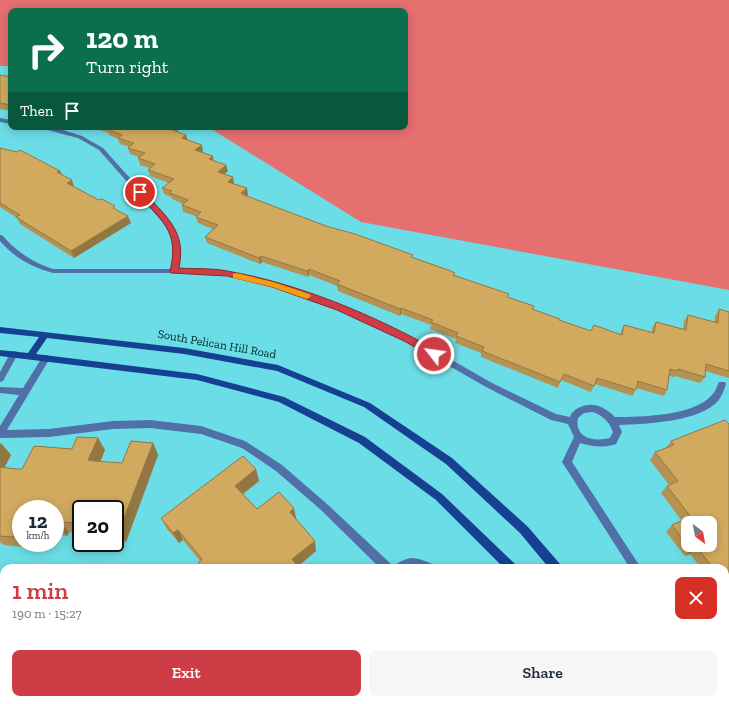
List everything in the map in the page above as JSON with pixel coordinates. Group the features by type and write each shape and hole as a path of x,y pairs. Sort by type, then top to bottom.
{"street":[{"name":"South Pelican Hill Road","path":"0,330 184,351 278,368 367,405 449,461 524,530 553,564"},
{"path":"31,356 45,335"},
{"path":"0,353 197,377 281,399 362,440 439,497 507,564"}],"lane":[{"path":"56,130 80,137 101,149 168,224 176,239 178,255 174,271"},
{"path":"0,237 21,259 35,266 53,271 174,271 227,273 273,284 340,308 407,338 489,384 548,414 574,422"},
{"path":"0,378 14,354"},
{"path":"0,434 46,358"},
{"path":"614,421 643,421 677,416 701,407 713,400 722,384"},
{"path":"0,390 25,392"},
{"path":"593,408 605,413 614,421 618,432 613,441 603,445 590,443 579,436 573,426 574,416 582,410 593,408"},
{"path":"0,434 49,434 113,425 150,424 201,430 245,445 279,468 324,507 382,564"},
{"path":"579,436 567,462 633,564"},
{"path":"409,564 423,564"}],"shaded area":[{"path":"0,0 729,0 729,290 361,222 213,130 408,130 408,8 8,8 8,66 0,66"}],"building":[{"path":"0,75 8,76 8,104 0,103"},
{"path":"110,130 173,130 186,135 182,138 202,145 195,150 213,156 209,159 226,165 218,172 233,177 228,182 247,188 241,193 244,195 326,226 355,234 413,255 411,257 455,273 453,275 509,294 507,297 534,306 532,309 591,331 594,325 622,335 624,325 654,333 656,322 686,330 688,315 718,323 719,309 729,312 729,371 706,364 705,377 678,369 677,371 670,369 667,390 638,381 636,390 597,378 594,386 564,374 560,382 482,351 484,347 456,336 458,333 431,322 433,320 401,308 400,309 337,284 340,281 309,269 307,271 261,256 259,258 205,237 218,225 196,217 201,212 182,205 188,200 170,193 172,191 162,188 174,179 148,170 155,164 138,158 145,153 128,148 134,143 118,138 122,135"},
{"path":"0,148 17,152 20,150 60,171 57,172 72,180 67,183 99,200 102,199 115,206 113,208 128,216 71,251 16,217 20,215 0,203"},
{"path":"725,420 729,424 729,564 710,564 701,552 717,552 717,516 690,516 667,486 678,481 655,452 674,445 671,441"},
{"path":"77,437 98,438 88,460 122,463 131,441 153,443 124,518 124,500 72,500 72,523 64,522 64,500 12,500 12,537 0,536 0,467 22,469 34,446 72,449"},
{"path":"243,456 256,469 235,486 257,509 279,492 294,508 290,512 315,541 292,559 296,564 199,564 198,563 202,559 178,530 173,533 161,518"},
{"path":"681,521 681,537 672,525"}],"slow traffic":[{"path":"236,276 273,284 307,296"}],"route":[{"path":"140,192 168,224 176,239 178,255 174,271 227,273 273,284 340,308 407,338 434,354"}]}
